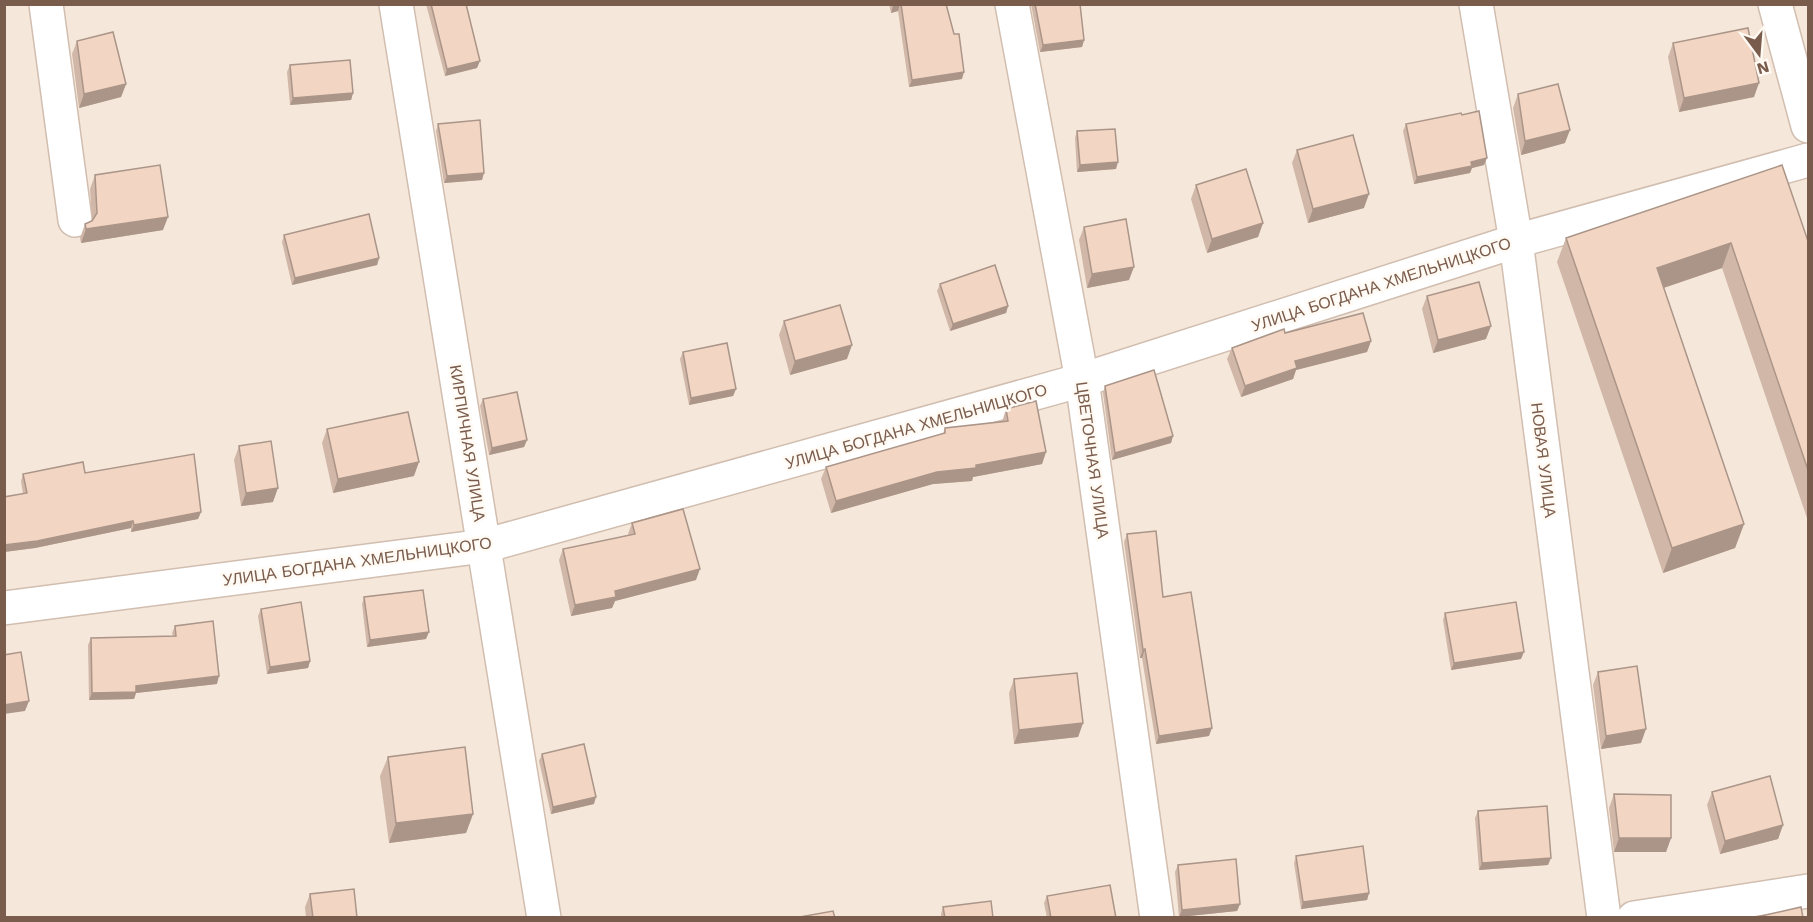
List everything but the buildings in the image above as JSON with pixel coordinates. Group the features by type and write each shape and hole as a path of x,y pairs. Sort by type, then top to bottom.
{"street":[{"path":"46,4 75,220"},
{"name":"КИРПИЧНАЯ УЛИЦА","path":"396,4 544,918"},
{"name":"ЦВЕТОЧНАЯ УЛИЦА","path":"1012,4 1082,380 1157,918"},
{"name":"НОВАЯ УЛИЦА","path":"1476,4 1516,241 1604,918"},
{"path":"1774,4 1809,126"},
{"name":"УЛИЦА БОГДАНА ХМЕЛЬНИЦКОГО","path":"4,608 484,546 1082,380 1516,241 1809,160"},
{"path":"1634,918 1809,891"}],"shaded area":[{"path":"5,5 1808,5 1808,917 5,917"}]}
